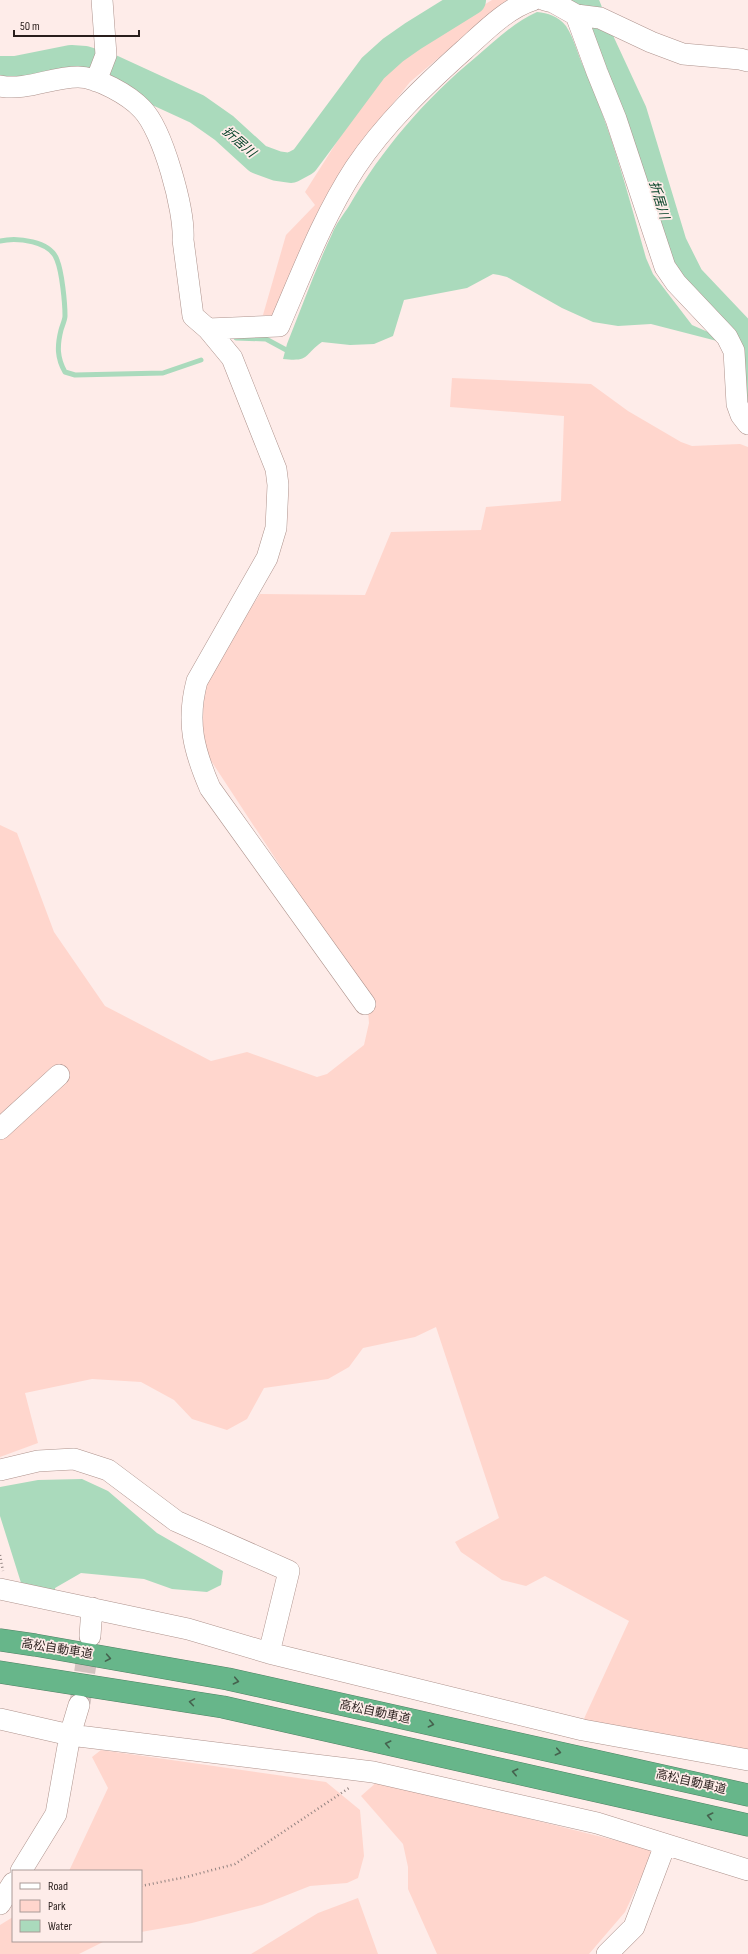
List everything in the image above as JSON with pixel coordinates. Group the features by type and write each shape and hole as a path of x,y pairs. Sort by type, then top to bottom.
{"highway":[{"name":"高松自動車道","path":"0,1640 228,1679 748,1795"},
{"path":"0,1672 223,1707 748,1825"}],"street":[{"path":"102,0 100,70 143,109 155,129 165,153 175,188 184,230 183,240 193,316 208,329 232,358 276,469 278,485 276,528 267,558 197,681 193,696 192,712 193,733 197,756 210,788 365,1004"},
{"path":"208,329 279,326 334,203 356,167 389,125 432,78 494,23 527,2 533,0"},
{"path":"545,0 591,13 651,42 683,54 748,61"},
{"path":"591,13 596,72 616,119 665,267 676,284 727,338 734,351 737,404 741,415 748,424"},
{"path":"0,86 12,88 28,86 60,78 79,77 100,70"},
{"path":"0,1129 59,1075"},
{"path":"0,1470 38,1461 74,1459 108,1470 176,1521 289,1571 268,1653"},
{"path":"0,1589 188,1629 268,1653 583,1730 748,1760"},
{"path":"90,1636 92,1608"},
{"path":"22,1870 56,1814 70,1735 79,1705"},
{"path":"0,1719 70,1735 373,1772 597,1823 748,1870"},
{"path":"607,1954 634,1927 666,1845"},
{"path":"0,1904 12,1885"}],"path":[{"path":"142,1886 186,1877 234,1864 373,1772"}],"green space":[{"path":"492,0 507,0 410,82 356,150 327,197 304,240 275,315 263,315 286,235 315,205 305,192 345,129 388,71 413,48"},
{"path":"452,378 591,384 628,411 681,442 692,446 740,444 748,447 748,1751 582,1723 629,1621 545,1576 526,1586 502,1580 461,1552 455,1542 499,1518 436,1327 415,1337 363,1348 349,1367 328,1379 264,1388 247,1419 227,1430 192,1419 174,1400 141,1382 92,1379 25,1393 38,1443 0,1457 0,825 17,833 54,932 105,1006 211,1061 247,1052 317,1077 327,1074 364,1045 369,1023 367,998 202,747 204,690 214,664 260,594 365,595 391,532 481,530 486,507 561,501 564,416 450,407"},
{"path":"101,1750 326,1782 360,1810 364,1856 358,1878 347,1883 310,1886 262,1905 192,1923 142,1932 142,1870 69,1870 108,1788 92,1757"},
{"path":"378,1781 654,1850 625,1912 589,1954 437,1954 408,1889 408,1867 403,1844 361,1796"},
{"path":"358,1898 378,1954 251,1954 318,1913"},
{"path":"12,1918 12,1942 103,1942 79,1954 0,1954 0,1925"}],"water":[{"path":"537,12 556,17 566,26 571,36 603,114 626,186 646,258 653,274 692,325 708,332 717,341 651,324 618,326 593,322 562,308 507,277 493,274 467,288 404,300 393,336 374,344 350,345 322,342 303,358 292,360 283,359 287,344 334,230 362,185 390,145 422,108 457,73 505,32 520,21"},
{"path":"82,1479 108,1491 157,1533 223,1571 221,1585 207,1592 172,1589 144,1579 81,1573 55,1588 55,1594 22,1586 0,1516 0,1487 38,1480"}],"waterway":[{"name":"折居川","path":"0,71 16,71 71,60 85,61 110,69 197,109 224,128 258,159 277,166 291,168 304,161 373,68 393,50 413,36 471,0"},
{"name":"折居川","path":"583,0 600,43 632,112 672,244 689,278 742,334 748,387"},
{"path":"0,241 24,240 33,242 48,248 57,260 62,280 65,316 61,328 58,352 60,362 65,372 75,375 163,373 201,360"},
{"path":"236,338 266,339 290,352"}],"tunnel":[{"path":"80,1703 90,1637"}]}
